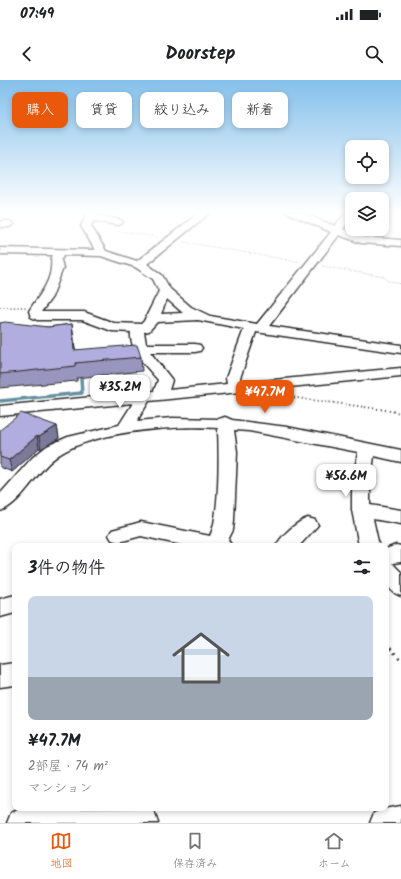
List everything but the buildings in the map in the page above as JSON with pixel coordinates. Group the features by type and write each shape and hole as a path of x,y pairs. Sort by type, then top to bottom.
{"street":[{"path":"100,247 102,253"},
{"path":"139,265 163,247"},
{"path":"235,388 233,378 256,328 326,247"},
{"path":"0,250 102,253 139,265 158,277 165,290 187,310 198,316"},
{"path":"60,252 56,260 57,268 46,297 37,307 35,314 37,316 84,316 105,325 138,329 144,328 153,318 165,290"},
{"path":"153,318 198,316 256,328 401,349"},
{"path":"138,329 136,334 142,348 165,380 160,395"},
{"path":"142,348 195,348"},
{"path":"0,411 401,372"},
{"path":"126,428 128,422 141,405 143,397"},
{"path":"219,543 223,530 228,452 225,422"},
{"path":"0,504 7,499 36,464 53,450 68,443 105,432 126,428 168,423 225,422 317,437 401,456"},
{"path":"367,448 361,486 361,510 368,543"},
{"path":"361,510 401,516"},
{"path":"289,543 308,525"},
{"path":"118,536 141,529 208,543"},
{"path":"389,556 396,553 401,554"},
{"path":"389,573 401,587"},
{"path":"0,608 12,605"},
{"path":"0,676 12,674"},
{"path":"21,823 92,813 144,816"}],"path":[{"path":"211,247 384,277 389,281 401,284"},
{"path":"0,307 37,307"},
{"path":"255,386 266,392 298,399 361,404 401,413"},
{"path":"389,647 401,660"}],"waterway":[{"path":"81,373 81,379"},
{"path":"0,401 82,393 81,379"}]}
